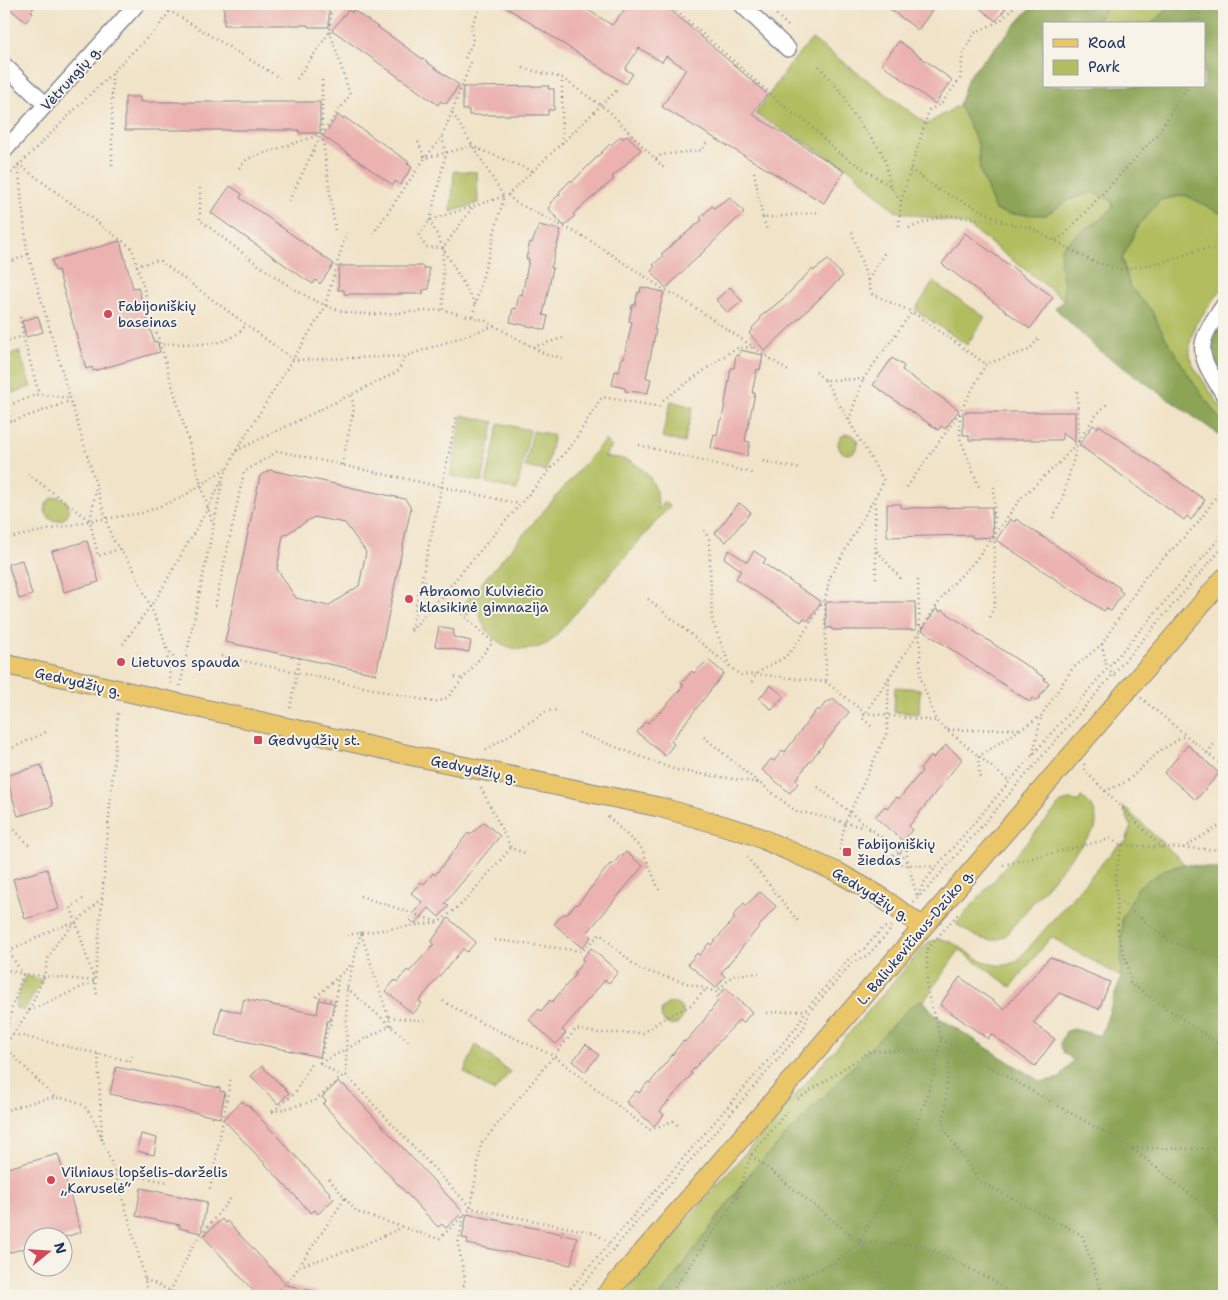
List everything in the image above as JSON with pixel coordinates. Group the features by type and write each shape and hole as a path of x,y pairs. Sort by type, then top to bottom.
{"main road":[{"name":"L. Baliukevičiaus-Dzūko g.","path":"605,1296 745,1149 923,927 1224,578"},
{"name":"Gedvydžių g.","path":"4,664 194,708 659,807 715,823 751,834 842,875 878,895 923,927"}],"street":[{"name":"Vėtrungių g.","path":"4,151 137,4"},
{"path":"741,4 788,50"},
{"path":"4,65 46,105"},
{"path":"1224,305 1211,323 1202,343 1204,360 1224,394"}],"path":[{"path":"155,4 170,10 280,78"},
{"path":"4,180 159,26 175,4"},
{"path":"289,200 322,134 350,95 330,31 331,4"},
{"path":"466,58 473,42 471,26 482,4"},
{"path":"669,4 780,102 806,120 836,151 890,186 901,202"},
{"path":"766,4 788,26"},
{"path":"898,226 901,202 928,110 941,104 960,79 963,53 974,33 1000,21 1017,4"},
{"path":"1199,22 1201,4"},
{"path":"297,79 330,31"},
{"path":"373,234 425,158 442,137 471,62"},
{"path":"819,66 845,97 849,109 881,151 886,163 890,186"},
{"path":"523,68 562,78 610,112 664,168"},
{"path":"112,71 112,165"},
{"path":"562,78 562,143"},
{"path":"322,80 322,134 335,230"},
{"path":"1056,240 1064,235 1156,136 1187,88"},
{"path":"430,220 473,208 508,195 618,90"},
{"path":"452,112 504,197 472,316"},
{"path":"239,168 248,159 322,134"},
{"path":"442,137 446,153 430,220 419,235 426,247 443,248"},
{"path":"418,142 425,158"},
{"path":"656,159 661,155 702,150 707,142"},
{"path":"425,158 472,146 532,171"},
{"path":"18,164 28,254 112,538 133,568 166,646 183,670"},
{"path":"18,164 132,248 213,525"},
{"path":"910,169 940,190 1007,223"},
{"path":"754,172 767,230"},
{"path":"200,188 200,220 270,273 325,306 351,313 443,310 472,316 555,358 564,358"},
{"path":"508,195 515,202 586,238 790,372"},
{"path":"443,310 443,248 473,208"},
{"path":"763,218 821,212"},
{"path":"909,228 945,215 1007,223 1031,228 1094,262 1121,269 1161,263 1199,250 1224,248"},
{"path":"430,220 474,304"},
{"path":"852,232 872,294 912,312 986,364"},
{"path":"123,644 150,605 208,508 236,452 294,360 325,306 346,233"},
{"path":"868,280 885,252"},
{"path":"4,265 28,254"},
{"path":"136,266 159,260 245,326 294,360 406,356 494,326"},
{"path":"848,420 863,379 912,312"},
{"path":"20,317 23,336 40,394"},
{"path":"159,345 211,344 236,337 245,326"},
{"path":"4,342 23,336"},
{"path":"532,347 562,338"},
{"path":"907,486 960,412 986,364 1029,350 1038,339"},
{"path":"663,400 730,352 739,348 755,348"},
{"path":"236,452 397,372 406,356"},
{"path":"816,372 825,380 884,481 830,577 825,600 826,682"},
{"path":"825,380 863,379"},
{"path":"1053,518 1062,500 1079,440 1077,390"},
{"path":"40,394 70,400 12,422 6,406 40,394"},
{"path":"342,465 354,408 351,394"},
{"path":"457,415 411,631 573,443 602,398 662,407"},
{"path":"871,726 862,718 918,630 948,589 974,562 1022,497 1062,460 1079,440 1095,416 1107,404"},
{"path":"960,412 960,438 979,487"},
{"path":"639,445 752,472"},
{"path":"215,606 244,472 278,451 520,504"},
{"path":"763,461 800,468"},
{"path":"4,539 106,517 142,513 181,498 229,466"},
{"path":"28,474 90,521"},
{"path":"180,686 224,476"},
{"path":"97,487 90,521 98,556 119,549"},
{"path":"990,616 995,603 994,487"},
{"path":"1032,755 1041,716 1072,669 1102,644 1145,577 1198,523 1222,488"},
{"path":"874,500 876,581"},
{"path":"704,530 709,539 712,620 731,667"},
{"path":"917,898 923,884 936,867 1224,533"},
{"path":"917,898 1224,546"},
{"path":"876,550 902,580"},
{"path":"220,656 433,702 443,700 449,696 493,642 422,579"},
{"path":"918,580 918,630 921,679 936,721 1010,782"},
{"path":"648,599 740,675 755,674 826,682 865,713 936,721"},
{"path":"752,682 755,674 787,655 825,600"},
{"path":"1102,644 1107,669 1113,674"},
{"path":"166,646 170,684"},
{"path":"290,708 300,658"},
{"path":"455,677 463,679"},
{"path":"840,850 849,812 885,736 888,716 889,678"},
{"path":"1146,690 1140,697 1224,767"},
{"path":"486,750 547,712 559,710"},
{"path":"95,981 118,712"},
{"path":"978,757 1041,716"},
{"path":"946,730 1021,729"},
{"path":"4,752 46,732"},
{"path":"579,733 676,770 760,784"},
{"path":"1105,791 1126,782 1148,759 1186,735"},
{"path":"704,737 798,813 808,812 870,829"},
{"path":"1207,753 1215,743"},
{"path":"978,757 980,777"},
{"path":"1084,762 1085,771 1162,848"},
{"path":"481,788 512,848 525,853"},
{"path":"818,788 900,852 908,864"},
{"path":"608,817 642,849 660,892"},
{"path":"4,819 31,847"},
{"path":"1182,849 1224,823"},
{"path":"1003,866 1110,840 1122,845 1224,850"},
{"path":"906,844 908,842 916,849"},
{"path":"906,844 908,864 917,898"},
{"path":"866,865 900,852 906,844"},
{"path":"1122,845 1116,877 1118,934 1130,974 1130,983 1224,1048"},
{"path":"347,935 439,922 463,903 512,848"},
{"path":"747,857 798,921"},
{"path":"877,862 936,867"},
{"path":"360,896 439,922"},
{"path":"4,1046 29,1011 44,976 49,956 60,938 102,898"},
{"path":"83,899 71,907 95,981 97,994"},
{"path":"1117,899 1169,941 1224,960"},
{"path":"756,1296 834,1263 860,1242 906,1153 936,1071 941,1039 927,991 928,949 959,913"},
{"path":"4,954 54,929 76,923"},
{"path":"564,1296 796,1028 806,1010 848,960 865,948 883,928 890,926 889,932 868,954 852,963 810,1012 803,1030 573,1296"},
{"path":"361,932 347,988 346,1075 470,1208 595,1233 609,1244"},
{"path":"361,932 391,1026"},
{"path":"495,940 582,951 600,934 639,969 717,992 733,975 759,973"},
{"path":"4,944 23,974"},
{"path":"336,1001 316,997 353,963"},
{"path":"4,969 23,974 95,981"},
{"path":"4,1046 12,1008 23,974"},
{"path":"320,1063 327,1030 331,1024 339,976"},
{"path":"29,1011 95,981"},
{"path":"347,988 408,1041"},
{"path":"329,1179 357,1212 439,1239 470,1208 481,1144 576,1029 596,1033 643,1033 662,1019 691,1004 706,989"},
{"path":"443,1001 479,1022 554,1056 648,1130 673,1121 680,1127"},
{"path":"767,1013 806,1010 810,1012"},
{"path":"389,1017 426,1021"},
{"path":"320,1063 391,1026"},
{"path":"13,1034 130,1061 132,1056"},
{"path":"941,1039 1132,1148 1203,1205 1223,1229 1224,1296"},
{"path":"950,1044 943,1128 979,1181 1082,1235 1103,1296"},
{"path":"4,1046 54,1097"},
{"path":"669,1296 736,1198 745,1149 798,1098 870,1051 939,1050"},
{"path":"98,1054 102,1143"},
{"path":"312,1062 294,1094 272,1112 315,1101 341,1077 346,1075"},
{"path":"320,1063 341,1077"},
{"path":"210,1189 231,1077"},
{"path":"4,1111 54,1097 82,1104 90,1115 116,1172 150,1296"},
{"path":"1132,1148 1224,1149"},
{"path":"745,1149 860,1242 878,1271 887,1296"},
{"path":"116,1172 167,1182"},
{"path":"168,1296 194,1243 231,1198"},
{"path":"273,1296 288,1282 345,1198"},
{"path":"462,1296 465,1279 458,1244 464,1214"},
{"path":"299,1266 354,1249 403,1227"},
{"path":"561,1236 564,1227"},
{"path":"860,1242 922,1245 992,1280 1014,1296"},
{"path":"145,1278 182,1296"},
{"path":"285,1296 288,1282"},
{"path":"144,1296 147,1286"}],"green space":[{"path":"1034,4 1110,4 1096,22 1043,22 1043,88 1206,88 1206,22 1153,22 1172,5 1178,9 1224,4 1224,215 1185,195 1160,200 1138,226 1122,259 1130,287 1151,310 1194,384 1224,425 1224,438 1097,349 1055,308 1064,300 1061,248 1107,213 1113,207 1112,201 1093,192 1068,200 1046,215 1008,214 995,210 980,170 978,144 959,105 968,77"},
{"path":"1110,4 1212,4 1178,9 1172,5 1153,22 1096,22"},
{"path":"812,39 927,124 959,105 978,144 980,170 995,210 1008,214 1046,215 1068,200 1093,192 1112,201 1113,207 1102,220 1078,232 1059,261 1065,281 1064,300 967,225 895,211 851,170 755,114 792,62"},
{"path":"454,171 477,172 478,203 451,212"},
{"path":"1185,195 1224,215 1224,286 1195,325 1190,343 1190,356 1194,367 1224,412 1224,425 1194,384 1151,310 1130,287 1122,259 1138,226 1160,200"},
{"path":"933,282 985,317 967,345 915,310"},
{"path":"1224,317 1224,381 1213,362 1209,349 1213,336"},
{"path":"19,351 31,387 6,395 4,387 4,356"},
{"path":"671,401 693,407 684,443 662,437"},
{"path":"462,415 494,422 482,482 450,476"},
{"path":"499,423 530,430 517,490 486,483"},
{"path":"533,431 554,435 546,471 525,467"},
{"path":"848,434 855,437 858,444 855,451 848,454 841,451 838,444 841,437"},
{"path":"605,440 612,447 604,457 626,460 636,464 644,470 655,487 658,510 665,502 670,506 550,642 538,647 525,649 503,644 493,638 486,629 478,604 467,616 459,609"},
{"path":"57,497 62,498 68,504 68,514 62,520 57,521 52,520 46,514 45,509 46,504 52,498"},
{"path":"895,687 920,689 919,714 894,712"},
{"path":"1081,797 1089,803 1094,811 1096,819 1095,829 1004,937 991,940 979,938 956,924 1060,804 1068,800 1079,801"},
{"path":"1122,805 1185,864 1164,870 1122,919 1121,977 1051,937 1011,987 959,950 924,1001 918,1001 909,1008 751,1172 660,1296 621,1296 928,942 940,939 949,941 983,961 992,964 1010,964 1019,959 1116,847 1126,842 1131,826"},
{"path":"1185,864 1224,870 1224,1296 660,1296 751,1172 909,1008 918,1001 924,1001 935,1015 1041,1082 1060,1078 1073,1060 1063,1052 1060,1044 1066,1031 1074,1029 1101,1036 1121,977 1122,919 1137,888 1164,870"},
{"path":"25,976 43,980 24,1011 15,1007"},
{"path":"672,1003 680,1006 683,1014 680,1022 672,1025 664,1022 661,1014 664,1006"},
{"path":"476,1045 510,1072 494,1092 464,1072"}],"building":[{"path":"4,4 36,4 31,11 33,13 26,22"},
{"path":"224,4 329,4 329,27 308,27 308,25 224,25"},
{"path":"501,4 578,4 612,25 629,4 664,4 767,94 752,114 844,171 824,203 662,107 686,69 666,56 662,62 639,48 625,69 633,74 626,84"},
{"path":"883,4 937,4 918,30"},
{"path":"974,4 1009,4 996,21"},
{"path":"348,10 352,13 353,10 459,85 446,104 441,101 438,105 332,30"},
{"path":"899,41 952,80 935,104 882,64"},
{"path":"549,86 548,89 554,89 554,110 548,110 548,115 469,115 469,110 463,110 463,87"},
{"path":"125,97 140,97 140,102 320,102 320,133 299,133 299,130 125,130"},
{"path":"338,115 343,119 344,117 409,162 407,164 412,167 400,185 395,181 393,185 323,136"},
{"path":"627,135 641,150 612,177 614,179 573,214 575,216 564,226 548,208 552,205 550,203 571,180 572,182 610,144 621,136 623,139"},
{"path":"230,186 242,194 240,198 334,264 320,284 316,280 313,284 302,277 211,213"},
{"path":"730,197 744,212 666,288 651,271 655,267 653,265 663,256 661,254 702,220 700,218 712,206 714,208"},
{"path":"539,225 561,230 551,268 553,268 543,315 548,316 545,330 510,322 513,308 516,309 519,294 522,295 529,259 526,259 530,242 532,243"},
{"path":"965,233 1053,297 1030,329 942,264"},
{"name":"Fabijoniškių baseinas","path":"120,241 133,288 138,287 154,342 157,341 160,352 93,371 92,367 86,369 58,270 55,271 52,260"},
{"path":"828,260 843,276 765,351 749,333 753,330 752,328 761,319 760,317 784,298 812,269 813,271"},
{"path":"339,266 423,266 423,268 429,268 429,289 423,290 423,294 344,294 344,290 338,290"},
{"path":"641,287 664,292 654,330 656,330 646,378 651,379 648,393 625,391 625,388 612,385 615,371 619,372 622,357 624,358 632,322 629,321 632,305 635,305"},
{"path":"730,287 742,301 728,313 716,300"},
{"path":"38,316 43,332 26,337 22,321"},
{"path":"740,350 763,355 760,370 757,369 752,393 755,393 745,441 750,442 747,456 711,448 714,434 717,435 720,420 722,420 731,368 734,368 736,355 739,356"},
{"path":"892,358 904,366 902,370 959,410 945,429 941,426 938,430 873,385"},
{"path":"963,412 1075,412 1075,442 1062,433 1062,440 969,440 969,435 963,435"},
{"path":"1093,425 1098,428 1099,425 1205,500 1191,520 1187,516 1184,520 1079,445"},
{"path":"270,470 405,499 411,508 376,674 225,642 260,476","holes":["314,517 345,523 366,552 359,586 328,606 296,598 277,569 283,536"]},
{"path":"739,503 751,512 726,542 715,533"},
{"path":"887,504 901,504 901,508 992,507 993,537 972,538 972,535 887,537"},
{"path":"1010,519 1015,522 1016,519 1120,588 1119,590 1123,593 1111,611 1106,608 1104,611 996,540"},
{"path":"87,541 99,582 64,592 52,551"},
{"path":"729,550 747,562 754,551 766,559 763,563 821,602 808,621 804,618 801,622 736,579 741,570 724,558"},
{"path":"22,560 32,595 19,599 8,564"},
{"path":"826,602 915,602 916,630 832,630 832,628 826,628"},
{"path":"936,609 941,612 942,610 1045,678 1044,680 1049,683 1037,701 1032,698 1030,702 922,630"},
{"path":"439,627 454,630 453,637 471,641 469,652 435,646"},
{"path":"708,660 724,673 671,741 674,744 665,756 637,732 646,721 649,723 660,713 684,685 681,684 692,671 694,673"},
{"path":"770,685 784,696 772,710 759,699"},
{"path":"833,698 849,712 796,779 799,782 790,793 762,770 771,759 774,761 783,750 785,752 817,709 819,711 828,700 830,702"},
{"path":"946,745 962,759 909,826 912,830 903,841 875,817 897,797 899,799 922,771 920,769 931,756 933,758"},
{"path":"1188,745 1219,773 1196,800 1164,773"},
{"path":"41,765 53,806 18,816 6,776"},
{"path":"484,822 500,836 445,903 449,906 439,917 429,908 415,924 409,919 422,902 411,893 421,882 424,884 433,873 435,875 468,833 470,835"},
{"path":"626,852 643,866 587,933 591,937 582,948 554,924 564,913 566,915 577,905 610,864 612,865"},
{"path":"47,869 59,909 25,919 13,879"},
{"path":"760,892 776,906 721,973 725,976 716,988 688,964 697,953 700,955 709,943 711,945 735,918 733,916 744,903 746,905"},
{"path":"448,918 476,942 467,952 463,949 419,1001 422,1003 413,1014 386,991 407,970 409,972 434,944 431,942"},
{"path":"591,948 618,972 609,983 605,980 562,1030 566,1033 556,1044 529,1020 539,1009 541,1011 550,1000 552,1002 576,974 574,973 584,961 582,959"},
{"path":"1050,957 1110,982 1099,1009 1059,993 1033,1023 1055,1039 1035,1066 991,1034 988,1039 940,1005 960,977 1004,1009"},
{"path":"725,988 752,1012 743,1023 739,1020 690,1073 692,1074 660,1111 664,1115 654,1126 626,1102 636,1091 639,1093 648,1082 650,1083 683,1041 685,1042 701,1024"},
{"path":"244,999 317,1014 319,1000 334,1003 330,1021 327,1021 320,1057 215,1035 221,1008 241,1013"},
{"path":"586,1044 599,1055 585,1072 573,1061"},
{"path":"262,1066 289,1093 278,1104 251,1076"},
{"path":"116,1067 220,1088 220,1091 225,1092 220,1118 110,1094"},
{"path":"338,1082 342,1086 343,1084 463,1212 446,1228 442,1224 438,1227 323,1104 326,1101 322,1097"},
{"path":"242,1101 247,1104 331,1194 334,1199 318,1214 315,1210 311,1213 223,1119"},
{"path":"141,1134 157,1138 154,1155 137,1151"},
{"path":"58,1154 81,1232 72,1235 72,1228 22,1228 22,1249 4,1254 4,1169"},
{"path":"141,1188 207,1202 201,1233 179,1228 180,1225 136,1216"},
{"path":"467,1214 577,1237 571,1265 467,1244 468,1239 462,1238"},
{"path":"222,1219 225,1223 227,1221 287,1285 318,1292 318,1296 258,1296 203,1236"}],"place":[{"name":"Fabijoniškių baseinas","path":"108,314"},
{"name":"Abraomo Kulviečio klasikinė gimnazija","path":"409,599"},
{"name":"Lietuvos spauda","path":"121,662"},
{"name":"Gedvydžių st.","path":"258,740"},
{"name":"Fabijoniškių žiedas","path":"847,852"},
{"name":"Vilniaus lopšelis-darželis „Karuselė“","path":"51,1180"}]}
